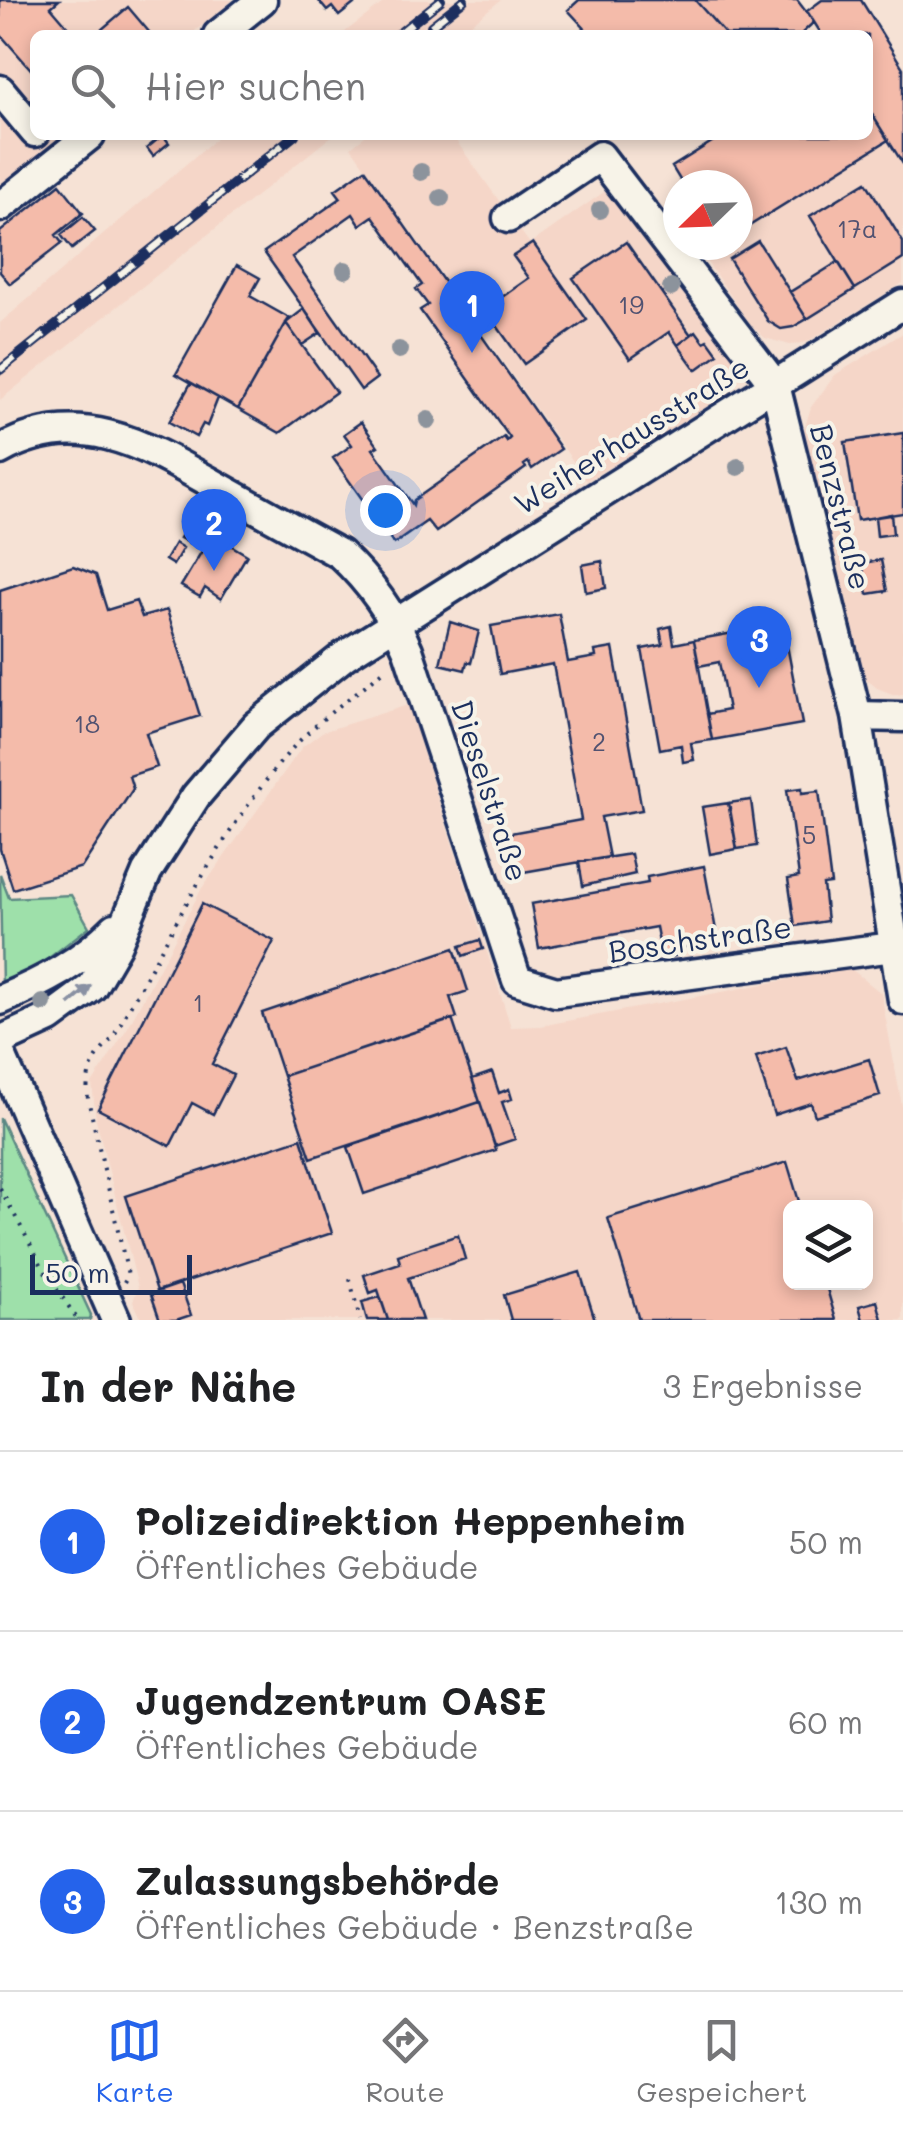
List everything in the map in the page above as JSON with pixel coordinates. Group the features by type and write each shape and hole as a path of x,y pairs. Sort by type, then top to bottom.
{"street":[{"path":"224,30 262,0"},
{"path":"0,90 30,127"},
{"path":"41,140 58,160"},
{"path":"0,207 84,140"},
{"path":"508,218 600,156 775,385"},
{"name":"Weiherhausstraße","path":"0,1041 50,1018 92,986 116,946 148,872 196,796 256,726 344,656 903,304"},
{"name":"Benzstraße","path":"775,385 857,716 903,1000"},
{"path":"0,450 22,438 60,430 100,432 138,442 340,554 360,573 396,623"},
{"name":"Dieselstraße","path":"396,623 517,980"},
{"path":"857,716 903,717"},
{"name":"Weiherhausstraße","path":"0,1000 48,980 97,947 126,916"},
{"name":"Boschstraße","path":"517,980 556,992 893,946"},
{"path":"0,1053 112,1309"}],"path":[{"path":"204,548 199,536 224,490"},
{"path":"112,1309 128,1275 86,1077 97,1055 112,1039 212,857 260,790 292,749 408,650"},
{"path":"0,1188 46,1276 78,1320"},
{"path":"350,1279 360,1320"}],"shaded area":[{"path":"0,0 233,0 196,30 30,30 30,140 61,140 0,190"},
{"path":"387,0 501,0 462,30 348,30"},
{"path":"214,140 327,140 0,400 0,323"},
{"path":"360,140 456,140 530,244 614,185 663,254 663,260 668,260 732,350 740,369 739,379 727,394 587,481 351,147"},
{"path":"888,140 903,164 903,283 807,342 790,345 765,338 751,325 706,260 753,260 753,224"},
{"path":"903,333 903,694 895,695 877,688 860,674 804,430 811,407 835,375"},
{"path":"408,705 511,1027 540,1026 850,968 881,993 903,1111 903,1320 142,1320 133,1301 138,1287 96,1119 92,1084 128,1027 202,888 302,747 322,732"}],"green space":[{"path":"0,874 9,898 71,895 89,927 2,987"},
{"path":"0,1118 91,1315 90,1320 0,1320"}],"building":[{"path":"0,0 59,0 51,7 71,30 30,30 30,68 0,34"},
{"path":"318,0 359,0 339,16 332,7 327,11"},
{"path":"579,0 695,0 722,30 586,30 568,10"},
{"path":"695,0 797,0 814,22 805,30 722,30"},
{"path":"822,0 861,0 903,68 903,164 873,116 873,30 819,30 807,11"},
{"path":"128,7 147,30 101,30"},
{"path":"873,116 888,140 753,224 753,170 672,167 715,140 873,140"},
{"path":"157,140 169,143 153,156 147,148"},
{"path":"365,169 561,449 532,469 528,462 526,468 436,532 427,521 394,544 333,458 352,445 344,434 361,422 378,446 373,449 413,505 414,500 504,437 507,441 510,438 420,310 428,305 416,289 422,285 373,216 360,225 353,214 292,257 377,378 361,390 264,252 341,198 335,190"},
{"path":"866,182 903,242 903,259 855,289 810,216"},
{"path":"60,184 83,213 56,235 62,243 10,284 0,272 0,232"},
{"path":"83,217 95,231 72,249 61,235"},
{"path":"758,241 807,319 781,329 768,321 730,260 753,260 753,244"},
{"path":"626,242 691,335 678,345 669,332 630,359 573,278"},
{"path":"533,243 587,320 524,364 485,309 529,278 513,256"},
{"path":"838,262 855,289 807,319 790,292"},
{"path":"237,265 260,278 250,296 289,318 238,409 176,374"},
{"path":"304,309 320,333 302,345 286,323"},
{"path":"286,323 336,392 280,433 238,409"},
{"path":"696,331 718,354 696,370 678,345"},
{"path":"191,383 218,398 207,426 203,424 196,437 169,422"},
{"path":"903,433 903,513 857,520 845,442"},
{"path":"891,514 893,534 877,536 875,517"},
{"path":"190,521 199,526 189,543 180,538"},
{"path":"212,534 247,555 221,599 205,588 200,597 181,586"},
{"path":"175,543 183,548 173,565 165,560"},
{"path":"881,560 887,591 868,594 862,563"},
{"path":"602,561 606,588 586,592 582,565"},
{"path":"73,566 96,575 107,610 136,601 142,617 167,610 200,716 146,733 157,767 129,776 133,789 82,867 13,889 0,849 0,590"},
{"path":"559,614 568,662 596,657 595,651 613,648 642,810 601,817 609,857 512,874 505,834 581,820 553,664 500,674 491,626"},
{"path":"450,622 479,631 471,663 467,662 465,670 440,664"},
{"path":"770,623 783,624 802,724 712,740 707,714 728,710 719,662 699,666 694,640 767,627"},
{"path":"671,626 674,644 694,640 712,740 691,743 694,760 683,762 681,745 660,749 642,649 663,645 660,629"},
{"path":"802,788 802,793 819,791 831,884 823,885 827,921 795,926 788,879 799,877 787,790"},
{"path":"751,800 757,846 737,849 728,803"},
{"path":"729,803 737,849 710,854 702,807"},
{"path":"631,854 635,874 583,886 579,862"},
{"path":"704,866 718,941 674,949 675,956 662,958 656,927 539,948 531,904 648,883 647,877"},
{"path":"202,904 274,941 212,1064 233,1075 213,1114 192,1103 170,1146 98,1109"},
{"path":"480,940 483,949 463,956 460,946"},
{"path":"454,948 468,991 450,997 457,1018 283,1076 262,1013"},
{"path":"452,1019 480,1102 311,1158 283,1076"},
{"path":"786,1047 798,1081 869,1059 880,1096 815,1116 811,1103 774,1115 756,1057"},
{"path":"492,1072 499,1093 509,1089 512,1099 502,1102 515,1139 495,1146 472,1079"},
{"path":"480,1102 496,1150 364,1194 348,1147"},
{"path":"301,1138 332,1233 157,1291 126,1196"},
{"path":"787,1162 799,1200 783,1200 783,1290 827,1290 836,1320 639,1320 608,1218"},
{"path":"458,1235 465,1259 408,1278 422,1320 388,1320 378,1290 370,1293 364,1275 400,1263 398,1255"},
{"path":"580,1272 595,1320 511,1320 504,1295"},
{"path":"180,1284 191,1315 160,1320 151,1294"},
{"path":"380,1297 388,1320 367,1320 362,1302"},
{"path":"877,1301 882,1319 863,1320 859,1306"}],"railway":[{"path":"403,30 441,0"},
{"path":"431,26 464,0"},
{"path":"0,370 289,140"}],"place":[{"name":"Polizeidirektion Heppenheim","path":"472,353"},
{"name":"Jugendzentrum OASE","path":"214,571"},
{"name":"Zulassungsbehörde","path":"759,688"}]}
